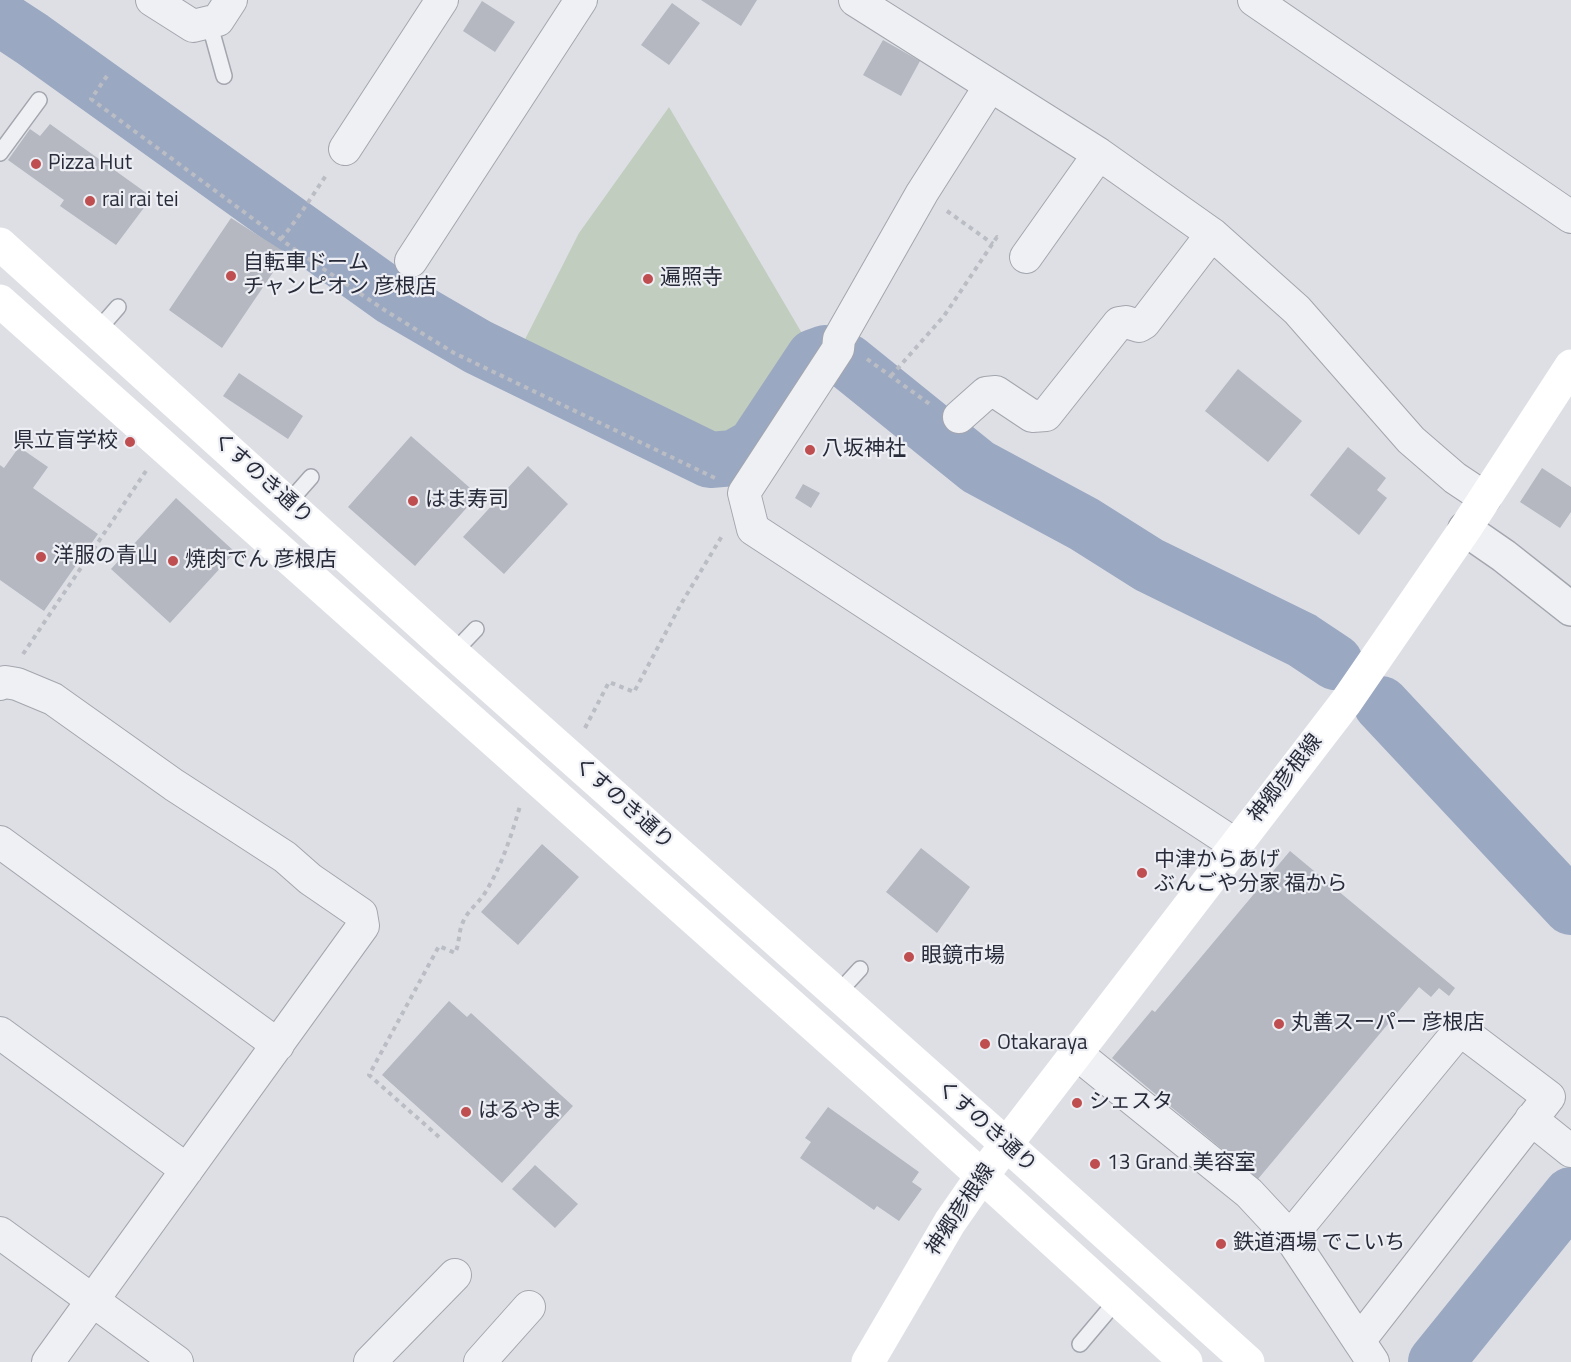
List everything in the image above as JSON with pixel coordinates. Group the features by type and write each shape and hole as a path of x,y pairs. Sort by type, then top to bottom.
{"main road":[{"name":"くすのき通り","path":"0,244 453,653 1248,1362"},
{"name":"くすのき通り","path":"0,301 982,1176 1186,1362"},
{"name":"神郷彦根線","path":"868,1362 950,1222 982,1176 1346,702 1465,529 1571,366"}],"street":[{"path":"152,0 193,26 218,20 231,0"},
{"path":"345,149 442,0"},
{"path":"411,261 581,0"},
{"path":"855,0 1099,154 1212,234 1297,310 1350,385 1455,478 1485,498"},
{"path":"1270,5 1571,218"},
{"path":"990,86 922,193 835,352 747,504 753,529 1236,845"},
{"path":"1026,257 1099,154"},
{"path":"959,417 986,393 996,392 1032,416 1046,415 1119,323 1126,322 1139,326 1144,323 1212,234"},
{"path":"1465,529 1504,556 1571,609"},
{"path":"9,673 5,682 17,684 53,699 174,785 285,857 310,879 361,914 363,926 48,1362"},
{"path":"0,842 278,1045"},
{"path":"0,1033 188,1170"},
{"path":"1290,1237 1454,1037 1467,1035 1550,1100 1571,1151"},
{"path":"1077,1054 1249,1193 1290,1237 1366,1351 1550,1100"},
{"path":"0,1233 177,1362"},
{"path":"370,1362 455,1275"},
{"path":"480,1362 529,1307"}],"lane":[{"path":"209,22 224,76"},
{"path":"0,153 39,100"},
{"path":"97,331 118,307"},
{"path":"288,503 311,477"},
{"path":"453,653 476,629"},
{"path":"837,994 860,969"},
{"path":"1080,1344 1118,1299"}],"path":[{"path":"107,76 91,99 386,311 454,353 747,504 730,522 681,604 634,692 609,682 587,726 582,731"},
{"path":"282,238 300,216 305,205 345,149"},
{"path":"922,193 993,244"},
{"path":"891,376 944,316 998,237 1026,257"},
{"path":"835,352 891,376 943,414 959,417"},
{"path":"9,673 148,468"},
{"path":"439,1137 369,1074 439,946 455,953 459,945 463,922 483,895 500,865 512,835 522,799"}],"green space":[{"path":"669,107 813,352 797,355 746,444 731,450 717,451 517,355 579,233"}],"building":[{"path":"701,0 757,0 741,26"},
{"path":"482,1 515,22 495,52 463,31"},
{"path":"672,3 700,23 669,65 641,45"},
{"path":"883,40 920,61 901,96 863,75"},
{"path":"50,124 152,197 116,245 60,206 64,200 8,160 30,129 40,136"},
{"name":"自転車ドーム チャンピオン 彦根店","path":"231,218 286,253 222,348 169,310"},
{"path":"1238,369 1302,421 1268,462 1205,411"},
{"path":"239,373 303,416 288,439 223,396"},
{"name":"はま寿司","path":"411,436 478,495 415,566 348,507"},
{"name":"洋服の青山","path":"19,447 48,467 33,488 98,534 44,611 0,580 0,465 4,468"},
{"path":"1348,447 1386,478 1377,490 1387,498 1359,535 1310,495"},
{"path":"528,466 568,504 504,574 463,537"},
{"path":"1542,468 1571,487 1571,512 1560,528 1520,502"},
{"path":"803,484 820,493 811,508 795,498"},
{"name":"焼肉でん 彦根店","path":"176,498 235,552 170,623 111,569"},
{"path":"542,844 579,877 518,945 481,912"},
{"path":"921,848 970,887 937,933 886,892"},
{"path":"1290,851 1455,988 1449,996 1439,988 1431,997 1419,987 1258,1179 1112,1058 1152,1010 1155,1012"},
{"path":"449,1001 467,1017 471,1013 573,1106 502,1183 382,1075"},
{"path":"828,1107 919,1172 912,1182 922,1189 899,1221 877,1206 874,1210 800,1158 811,1142 805,1138"},
{"path":"535,1165 578,1204 555,1228 512,1189"}],"waterway":[{"path":"0,18 392,297 478,347 710,460 734,458 755,446 814,357 825,353 848,362 978,467 1084,524 1149,565 1302,640 1335,662"},
{"path":"1381,704 1571,907"},
{"path":"1436,1362 1571,1195"}],"place":[{"name":"Pizza Hut","path":"36,164"},
{"name":"rai rai tei","path":"90,201"},
{"name":"自転車ドーム チャンピオン 彦根店","path":"231,276"},
{"name":"遍照寺","path":"648,279"},
{"name":"県立盲学校","path":"130,442"},
{"name":"八坂神社","path":"810,450"},
{"name":"はま寿司","path":"413,501"},
{"name":"洋服の青山","path":"41,557"},
{"name":"焼肉でん 彦根店","path":"173,561"},
{"name":"中津からあげ ぶんごや分家 福から","path":"1142,873"},
{"name":"眼鏡市場","path":"909,957"},
{"name":"丸善スーパー 彦根店","path":"1279,1024"},
{"name":"Otakaraya","path":"985,1044"},
{"name":"シェスタ","path":"1077,1103"},
{"name":"はるやま","path":"466,1112"},
{"name":"13 Grand 美容室","path":"1095,1164"},
{"name":"鉄道酒場 でこいち","path":"1221,1244"}]}
